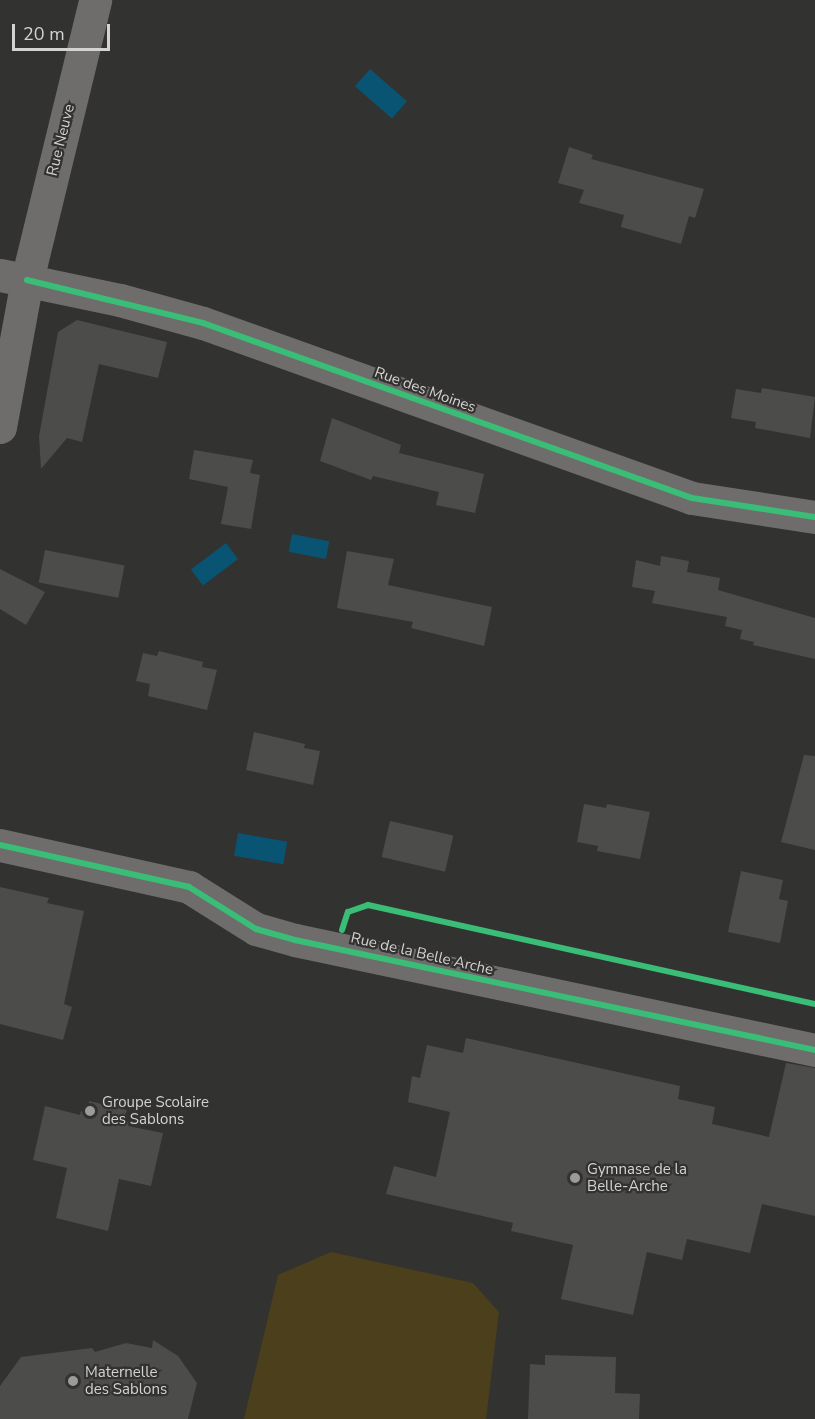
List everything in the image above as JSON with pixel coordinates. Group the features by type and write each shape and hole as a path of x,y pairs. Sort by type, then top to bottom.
{"street":[{"name":"Rue Neuve","path":"0,427 14,277 95,0"},
{"name":"Rue des Moines","path":"14,277 203,322 692,498 815,517"},
{"name":"Rue de la Belle Arche","path":"0,845 189,886 256,929 295,940 815,1050"}],"shaded area":[{"path":"331,1252 473,1283 499,1312 486,1419 244,1419 278,1275"}],"water":[{"path":"370,69 407,101 392,119 355,86"},
{"path":"292,534 329,541 326,559 289,552"},
{"path":"226,543 238,559 203,585 191,569"},
{"path":"238,833 287,842 283,864 234,856"}],"building":[{"path":"569,147 593,155 591,159 704,189 695,218 689,216 681,244 621,227 624,215 579,203 584,190 558,183"},
{"path":"77,320 167,342 158,378 99,364 82,442 67,438 41,469 39,436 58,332"},
{"path":"762,388 815,397 810,438 755,428 756,422 731,418 736,389 761,393"},
{"path":"332,418 401,445 399,453 484,474 475,513 436,505 439,492 373,476 371,480 320,461"},
{"path":"194,450 253,460 250,473 260,475 251,529 221,524 228,487 189,479"},
{"path":"45,550 125,565 118,598 39,582"},
{"path":"347,551 394,559 388,585 492,607 484,646 411,628 413,622 337,608"},
{"path":"661,556 689,561 687,572 720,578 718,590 815,618 815,659 753,645 754,642 740,639 742,630 725,626 727,617 652,603 655,591 632,587 636,560 660,566"},
{"path":"0,569 45,592 26,625 0,609"},
{"path":"159,651 203,662 202,667 217,670 207,710 148,696 150,684 136,681 143,653 157,656"},
{"path":"254,732 305,744 304,748 320,751 313,785 246,770"},
{"path":"804,755 815,756 815,850 781,842"},
{"path":"584,804 606,808 607,804 650,812 640,859 597,851 598,846 577,842"},
{"path":"390,821 453,836 445,872 382,857"},
{"path":"741,871 783,880 779,899 788,901 780,943 728,932"},
{"path":"0,887 49,898 47,903 84,911 64,1004 72,1007 63,1040 0,1024"},
{"name":"Gymnase de la Belle-Arche","path":"466,1038 680,1086 678,1099 715,1107 712,1124 769,1137 786,1063 815,1068 815,1216 762,1204 750,1253 687,1239 682,1260 647,1252 633,1315 561,1299 573,1245 511,1231 513,1223 386,1194 394,1166 436,1177 450,1112 408,1102 412,1076 420,1078 427,1045 463,1053"},
{"path":"89,1101 127,1110 123,1121 129,1122 128,1126 163,1133 151,1186 119,1179 108,1231 56,1218 67,1168 33,1160 45,1106 80,1115 81,1111 87,1113"},
{"name":"Maternelle des Sablons","path":"153,1340 178,1356 197,1383 188,1419 0,1419 0,1386 21,1357 92,1348 95,1352 126,1343 152,1348"},
{"path":"545,1355 616,1357 615,1393 640,1394 639,1419 528,1419 530,1364 545,1365"}],"cycle path":[{"path":"27,280 203,323 692,498 815,517"},
{"path":"0,845 189,887 256,929 295,940 815,1050"},
{"path":"342,930 348,912 368,905 815,1004"}],"place":[{"name":"Groupe Scolaire des Sablons","path":"90,1111"},
{"name":"Gymnase de la Belle-Arche","path":"575,1178"},
{"name":"Maternelle des Sablons","path":"73,1381"}]}
